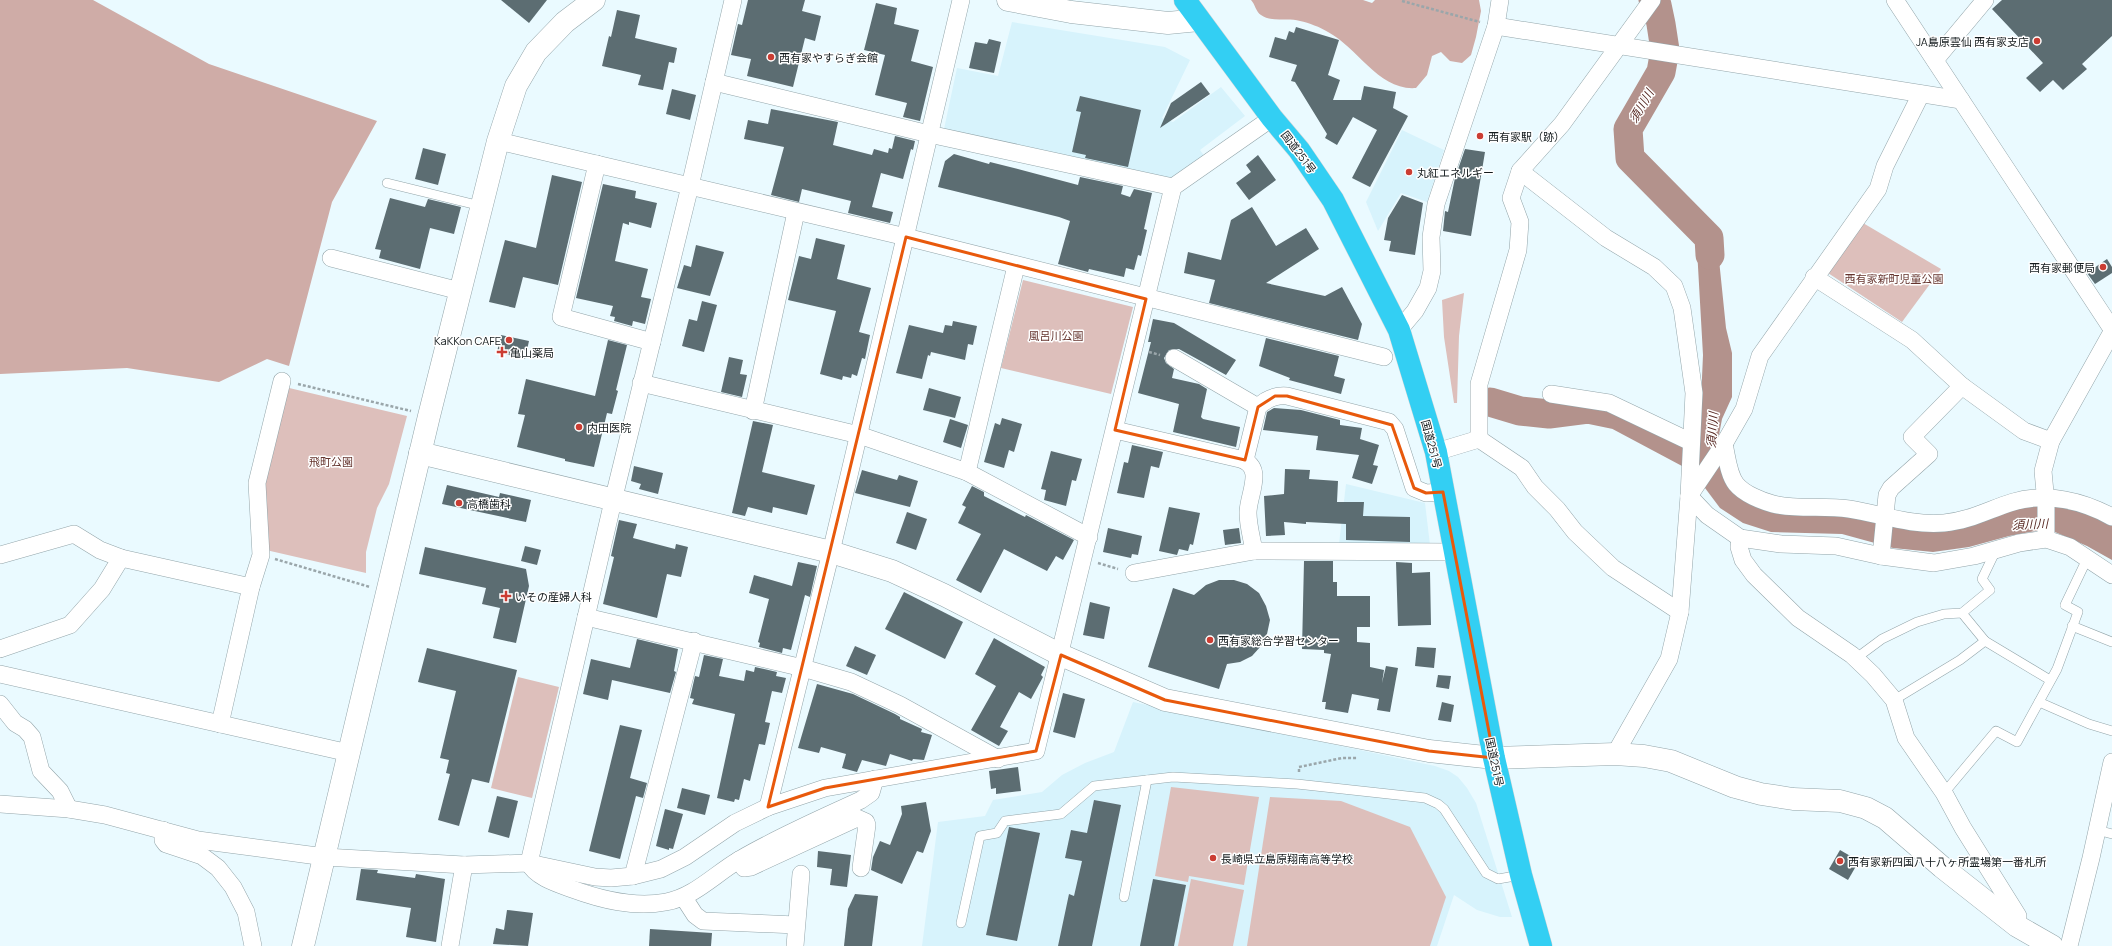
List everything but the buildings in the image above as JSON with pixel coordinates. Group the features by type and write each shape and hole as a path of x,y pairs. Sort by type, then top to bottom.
{"highway":[{"name":"国道251号","path":"1185,0 1272,118 1299,150 1333,200 1399,330 1436,452 1494,758 1521,876 1541,946"}],"street":[{"path":"303,946 420,453 498,141 516,86 536,52 565,22 594,0"},
{"path":"733,0 690,186 613,501 529,863 532,869 558,884 593,897 616,902 642,904 666,902 684,898 739,860 788,834 862,800 871,793 875,779"},
{"path":"768,806 831,552 961,0"},
{"path":"1008,0 1071,12 1168,23 1199,20"},
{"path":"1489,0 1498,14 1618,46 1961,100"},
{"path":"1895,0 2112,330 2051,442 2043,471 2046,500 2046,537"},
{"path":"1935,60 1984,0"},
{"path":"1479,439 1479,384 1518,250 1520,222 1511,198 1520,171 1562,124 1650,3"},
{"path":"1399,330 1415,311 1428,288 1432,271 1431,237 1436,204 1498,14"},
{"path":"714,82 929,134 1173,187"},
{"path":"1693,490 1723,446 1744,409 1760,356 1814,277 1878,189 1885,166 1920,94"},
{"path":"0,804 69,809 105,815 198,840 325,857 464,865 529,863 595,877 611,878 633,876 661,869 685,858 735,823 768,806 825,788 998,759 1036,751 1061,655 1173,187 1272,118"},
{"path":"498,141 906,237 1146,299 1384,357"},
{"path":"597,164 561,318 652,342"},
{"path":"1520,171 1606,238 1654,268 1674,286 1682,308 1694,393 1691,451 1693,490 1680,612 1669,658 1615,754"},
{"path":"753,410 796,212"},
{"path":"331,258 460,292"},
{"path":"967,472 1016,266"},
{"path":"1814,277 1912,340 1962,386 2024,431 2051,442"},
{"path":"1174,358 1258,407"},
{"path":"220,724 251,587 261,555 257,483 282,380"},
{"path":"641,383 859,435 967,472 1089,537"},
{"path":"1881,553 1887,495 1892,488 1929,454 1912,437 1962,386"},
{"path":"1551,394 1609,404 1691,451"},
{"path":"1245,460 1258,407 1262,402 1275,396 1287,396 1385,420 1395,429 1414,488 1426,493 1443,492"},
{"path":"1115,430 1245,460 1254,468 1255,475 1248,513 1254,551"},
{"path":"1436,452 1479,439"},
{"path":"1479,439 1522,468 1535,487 1557,509 1575,532 1613,568 1680,612"},
{"path":"1723,446 1729,469 1736,484 1753,496 1774,504 1848,508 1884,519 1912,523 1944,523 1978,516 2014,502 2046,500 2093,507 2112,517"},
{"path":"420,453 613,501 831,552 892,571 937,592 1061,655 1165,700 1429,751 1494,758 1615,754 1644,756 1671,761 1735,787 1761,794 1840,801 1866,808 1885,818 1942,867 2017,926 2052,946"},
{"path":"1693,490 1707,515 1740,538 1780,544 1836,546 1934,563 1974,556 2018,543 2046,537 2070,547 2112,576"},
{"path":"0,555 74,534 100,550 121,558 251,587"},
{"path":"1740,538 1740,547 1743,560 1754,575 1798,618 1855,659 1873,675 1894,700 1906,738 1944,793 1963,828 2018,916 2017,926"},
{"path":"1134,573 1254,551 1455,552"},
{"path":"0,649 70,625 102,589 121,558"},
{"path":"586,617 694,641 803,668 851,682 900,705 998,759"},
{"path":"633,876 694,641"},
{"path":"0,674 349,753"},
{"path":"0,704 15,723 25,729 32,737 41,771 60,791 69,809"},
{"path":"2069,946 2105,832 2112,762"},
{"path":"739,860 744,868 751,867 857,818 861,818 867,825 861,868"},
{"path":"163,830 163,840 166,844 202,856 218,868 233,887 246,912 253,946"},
{"path":"450,946 464,865"},
{"path":"794,946 801,874"},
{"path":"684,898 695,915 703,921 796,925"}],"lane":[{"path":"387,183 482,206"},
{"path":"1855,659 1882,639 1917,622 1944,614 1962,613 1990,590 1982,579 1997,549"},
{"path":"1944,793 1996,731 2017,742 2057,669 2078,612 2065,605 2087,559"},
{"path":"1962,613 1985,641 2050,680"},
{"path":"2072,626 2112,642"},
{"path":"1894,700 1960,660 1985,641"},
{"path":"2039,702 2088,724 2112,731"},
{"path":"961,923 980,836 997,833 1005,821 1061,814 1094,786 1173,777 1297,784 1424,798 1438,804 1444,809 1486,873 1498,879 1521,876"},
{"path":"1124,897 1147,780"}],"path":[{"path":"1402,1 1498,14"},
{"path":"282,380 406,410"},
{"path":"261,555 365,586"},
{"path":"1084,559 1134,573"},
{"path":"1300,767 1342,758 1362,758"}],"highlighted area":[{"path":"906,237 1146,299 1115,430 1245,460 1258,407 1275,396 1287,396 1392,425 1414,488 1426,493 1443,492 1494,758 1429,751 1165,700 1061,655 1036,751 825,788 768,807"}],"shaded area":[{"path":"0,0 93,0 209,64 377,121 332,202 289,366 267,359 219,382 127,368 0,374"},
{"path":"1251,0 1363,0 1372,3 1375,0 1479,0 1481,11 1471,55 1462,63 1450,61 1441,52 1432,56 1427,75 1416,88 1403,87 1391,83 1380,76 1339,39 1322,28 1295,20 1270,19 1258,12"},
{"path":"1012,22 1165,47 1190,60 1162,118 1173,122 1221,87 1245,116 1200,150 1205,157 1173,179 944,129 957,68 998,76"},
{"name":"丸紅エネルギー","path":"1402,130 1444,150 1427,202 1401,193 1378,231 1366,202"},
{"path":"1346,484 1425,503 1430,545 1339,544"},
{"name":"長崎県立島原翔南高等学校","path":"1133,702 1435,766 1449,771 1458,777 1476,803 1512,917 1500,917 1477,910 1454,895 1437,946 922,946 938,822 985,816 993,800 1042,792 1062,775 1085,763 1114,752"}],"green space":[{"name":"西有家新町児童公園","path":"1863,223 1941,269 1902,322 1828,273"},
{"name":"風呂川公園","path":"1023,280 1133,307 1111,394 1001,368"},
{"path":"1464,293 1459,336 1457,403 1454,403 1444,337 1442,300"},
{"name":"飛町公園","path":"285,387 407,416 389,484 377,508 366,552 366,573 266,550 261,484"},
{"path":"518,677 559,687 532,798 491,788"},
{"path":"1171,787 1259,797 1244,885 1189,876 1188,882 1155,876"},
{"path":"1270,797 1341,801 1410,827 1446,897 1430,946 1247,946"},
{"path":"1191,879 1244,890 1233,946 1178,946"}],"water":[{"path":"1691,211 1717,240 1726,328 1732,353 1732,397 1722,419 1718,440 1732,487 1847,512 1895,526 2038,505 2066,505 2112,524 2112,560 2087,546 2055,532 2036,531 2009,536 1969,547 1933,552 1893,548 1842,534 1771,532 1743,523 1720,508 1705,488 1698,469 1703,355 1697,249"}],"waterway":[{"name":"須川川","path":"1653,0 1657,5 1665,50 1661,72 1628,129 1630,158 1709,238 1710,255"},
{"path":"1490,402 1520,411 1549,414 1588,409 1617,415 1709,464"}],"place":[{"name":"JA島原雲仙 西有家支店","path":"2037,41"},
{"name":"西有家やすらぎ会館","path":"771,57"},
{"name":"西有家駅（跡）","path":"1480,136"},
{"name":"丸紅エネルギー","path":"1409,172"},
{"name":"西有家郵便局","path":"2103,267"},
{"name":"KaKKon CAFE","path":"509,340"},
{"name":"亀山薬局","path":"502,352"},
{"name":"内田医院","path":"579,427"},
{"name":"高橋歯科","path":"459,503"},
{"name":"いその産婦人科","path":"506,596"},
{"name":"西有家総合学習センター","path":"1210,640"},
{"name":"長崎県立島原翔南高等学校","path":"1213,858"},
{"name":"西有家新四国八十八ヶ所霊場第一番札所","path":"1840,861"}]}
